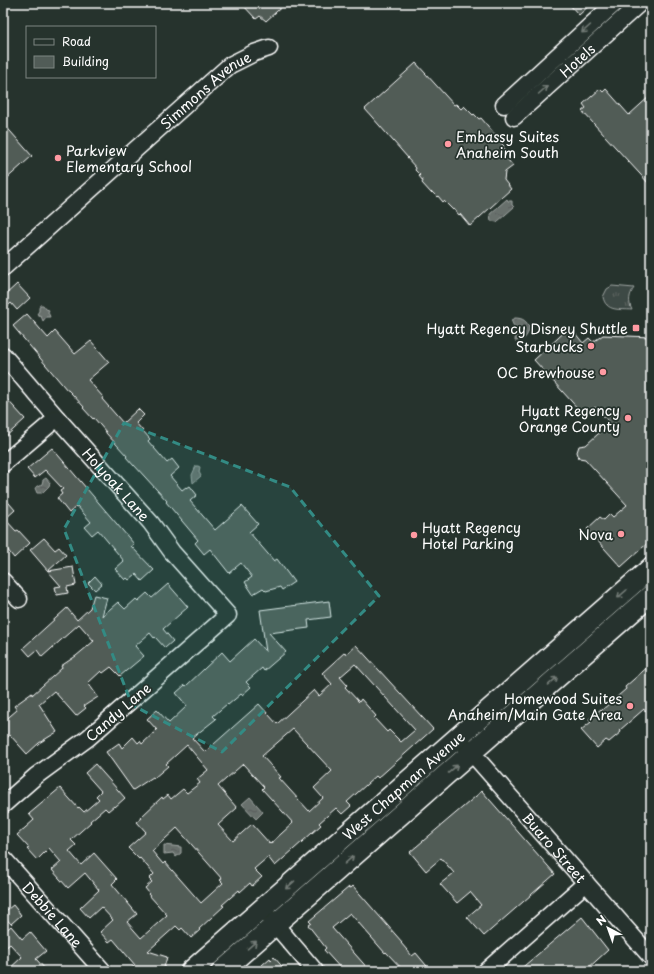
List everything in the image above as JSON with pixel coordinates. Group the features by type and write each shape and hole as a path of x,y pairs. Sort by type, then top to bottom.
{"main road":[{"name":"West Chapman Avenue","path":"191,971 651,568"},
{"name":"West Chapman Avenue","path":"222,971 651,595"}],"street":[{"name":"Hotels","path":"615,3 509,111 640,3"},
{"name":"Simmons Avenue","path":"3,268 230,65 254,53 269,48"},
{"name":"Holyoak Lane","path":"3,355 152,524 172,552 228,615"},
{"path":"3,464 57,418"},
{"path":"3,581 19,599"},
{"name":"Candy Lane","path":"3,805 36,776 88,738 228,615"},
{"name":"Buaro Street","path":"458,738 651,957"},
{"name":"Debbie Lane","path":"3,858 103,971"},
{"path":"486,971 586,883"},
{"path":"262,910 315,971"}],"highlighted area":[{"path":"124,423 290,487 379,596 222,752 132,705 64,529"}],"green space":[{"path":"612,286 634,288 630,299 632,310 614,309 607,305 603,297 607,289"}],"water":[{"path":"507,199 508,201 512,201 512,205 514,207 497,222 491,221 490,214"},
{"path":"40,305 43,305 49,310 48,312 50,317 46,317 43,321 41,316 37,314"},
{"path":"515,318 524,320 529,328 528,334 525,338 515,341 516,331 511,320"},
{"path":"196,466 200,467 199,472 201,476 193,483 192,475"},
{"path":"46,478 50,483 49,486 42,493 37,493 35,488 42,484 43,480"},
{"path":"250,797 263,812 256,819 242,804"},
{"path":"164,845 181,847 181,853 176,857 173,853 164,854"}],"building":[{"path":"241,3 286,3 266,21 260,16 256,19"},
{"path":"568,3 592,3 579,15"},
{"name":"Embassy Suites Anaheim South","path":"416,63 454,105 456,104 461,109 464,106 473,115 474,114 479,119 481,118 512,157 508,160 513,166 505,172 504,180 511,189 470,226 460,214 459,215 444,201 443,202 438,196 437,197 432,192 431,193 422,183 423,181 419,176 420,175 415,170 416,168 365,109"},
{"path":"600,89 603,92 606,89 629,115 651,95 651,186 582,111 586,108 583,104"},
{"path":"3,123 32,156 3,182"},
{"path":"17,284 30,298 17,310 11,303 3,310 3,297"},
{"path":"27,314 48,338 55,331 75,354 91,341 109,362 88,380 103,397 102,399 123,423 138,409 144,415 136,423 150,439 148,441 167,463 172,459 179,468 170,476 182,490 190,486 197,495 190,501 215,530 242,506 258,524 249,532 274,561 277,559 294,582 282,590 280,587 266,591 263,588 253,594 245,582 252,577 241,563 229,573 210,549 204,554 195,543 198,540 166,502 167,501 126,457 127,456 94,418 93,419 83,408 84,407 67,390 13,326"},
{"name":"Hyatt Regency Orange County","path":"570,327 583,343 589,338 593,342 603,335 651,337 651,540 621,567 587,529 600,517 604,520 610,514 613,517 627,505 585,459 579,458 577,452 579,446 586,445 610,423 595,407 590,412 586,408 581,412 534,360"},
{"path":"3,395 25,419 3,439"},
{"path":"52,448 134,544 131,546 154,570 142,581 136,574 129,580 127,578 125,580 115,569 124,561 98,530 92,535 85,527 91,522 77,506 69,513 57,498 62,494 60,491 63,489 45,470 35,478 27,469"},
{"path":"3,496 15,510 5,519 30,543 14,558 3,544"},
{"path":"44,538 55,550 59,547 66,555 48,571 30,550"},
{"path":"73,567 76,585 67,587 68,593 57,595 55,587 61,586 48,571"},
{"path":"95,576 102,584 95,590 88,583"},
{"path":"168,584 188,607 163,629 173,641 165,648 150,633 135,646 144,656 120,676 111,667 103,673 101,671 88,683 98,697 84,706 86,708 76,716 54,691 39,704 57,732 39,743 27,754 10,735 3,741 3,722 17,710 14,706 32,693 32,695 62,668 61,666 94,641 79,624 42,657 37,650 30,656 23,648 67,608 77,620 90,608 94,595 107,598 102,616 118,602 125,609 136,599 138,601 147,593 152,598"},
{"path":"329,601 331,617 308,620 309,628 269,633 286,652 264,671 262,668 246,682 251,687 213,716 216,719 192,738 205,752 259,704 277,724 314,690 319,696 332,684 322,673 345,652 346,654 356,645 433,729 378,778 376,776 347,802 351,806 342,814 336,808 319,823 321,825 275,866 268,857 254,869 262,877 252,886 250,883 240,892 239,890 222,905 224,906 191,938 182,928 180,930 176,926 148,951 167,957 163,971 128,971 135,965 113,939 109,942 100,932 113,920 101,907 89,918 80,908 99,890 85,873 68,888 52,870 61,862 49,848 37,860 27,849 29,848 17,835 34,820 29,814 60,788 78,808 79,807 84,812 99,799 96,796 101,791 85,773 95,764 125,798 108,811 105,808 90,821 91,822 71,840 76,845 69,851 81,865 94,853 117,879 112,884 137,914 127,922 141,938 167,915 148,894 149,893 145,888 152,882 149,879 154,874 140,858 139,859 128,848 146,832 137,822 142,818 141,817 162,797 163,799 168,795 171,799 183,789 187,793 200,783 197,779 208,770 187,745 166,764 168,766 154,778 153,777 133,790 106,752 119,743 122,748 133,737 138,743 140,741 142,744 157,730 147,719 157,710 169,723 187,706 176,693 185,685 186,686 222,652 230,661 254,639 266,652 260,610","holes":["355,664 415,730 401,742 389,730 387,732 374,718 376,716 361,699 359,702 345,687 347,685 340,677","293,729 332,771 314,788 323,798 309,811 279,778 281,777 262,756","243,764 264,787 262,789 293,823 270,844 252,824 233,841 218,825 237,808 218,786","177,828 222,879 220,880 223,883 201,903 165,862 163,864 152,851"]},
{"name":"Homewood Suites Anaheim/Main Gate Area","path":"651,664 651,706 645,711 644,709 609,742 606,740 597,748 581,730 591,722 589,719 626,689 625,687"},
{"path":"482,791 555,874 484,936 467,917 481,905 470,892 457,903 440,884 454,873 441,858 426,871 410,852"},
{"path":"353,886 402,942 401,943 412,956 416,953 431,971 404,971 386,952 385,953 350,913 332,928 370,971 343,971 324,950 326,948 308,925 311,923 309,921 349,887 351,888"},
{"path":"13,905 21,915 11,924 3,913"},
{"path":"582,917 608,950 585,971 518,971"},
{"path":"11,926 22,939 30,932 46,951 36,959 47,971 7,971 22,957 10,944 3,950 3,933"},
{"path":"274,957 286,971 255,971 270,958 271,960"}],"place":[{"name":"Embassy Suites Anaheim South","path":"448,144"},
{"name":"Parkview Elementary School","path":"58,158"},
{"name":"Hyatt Regency Disney Shuttle","path":"636,328"},
{"name":"Starbucks","path":"591,346"},
{"name":"OC Brewhouse","path":"603,372"},
{"name":"Hyatt Regency Orange County","path":"628,418"},
{"name":"Nova","path":"621,534"},
{"name":"Hyatt Regency Hotel Parking","path":"414,535"},
{"name":"Homewood Suites Anaheim/Main Gate Area","path":"630,706"}]}
